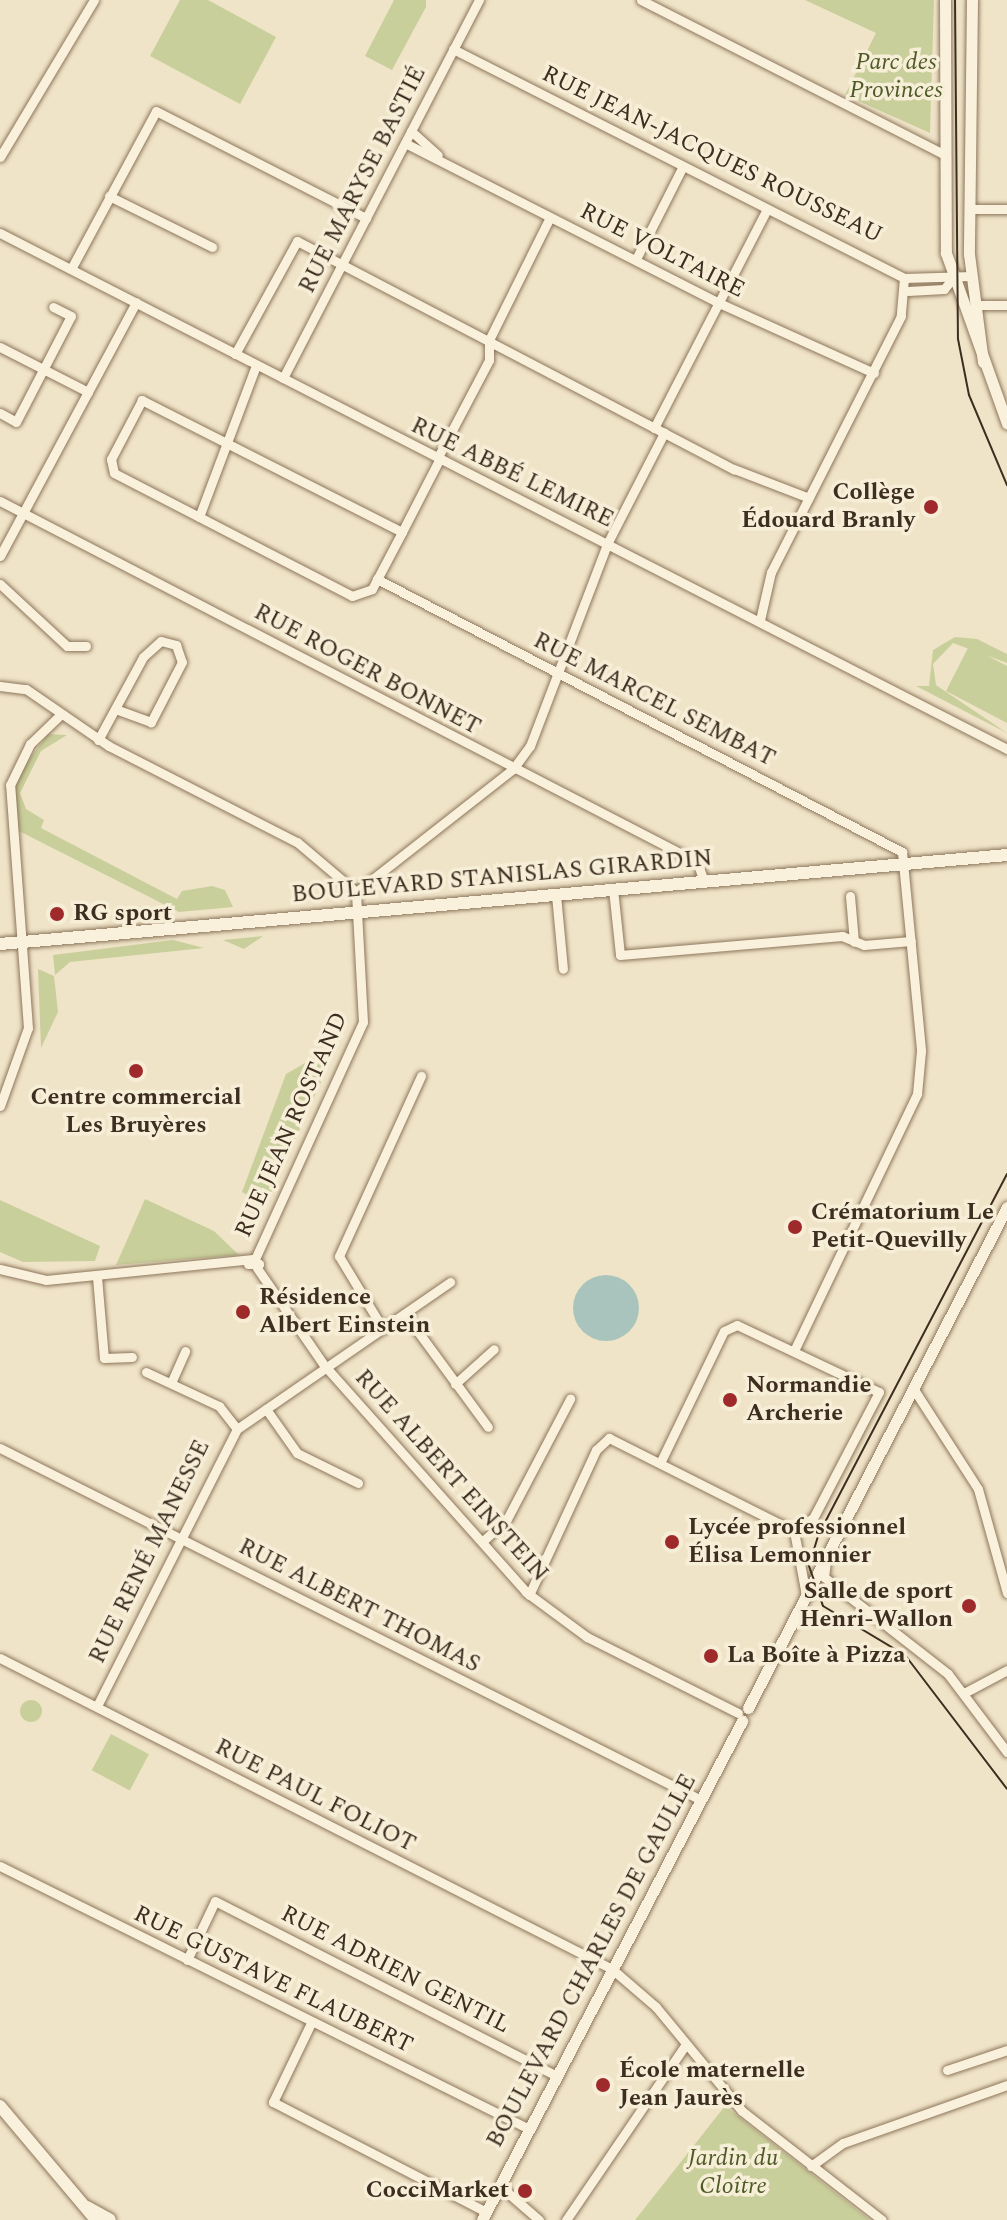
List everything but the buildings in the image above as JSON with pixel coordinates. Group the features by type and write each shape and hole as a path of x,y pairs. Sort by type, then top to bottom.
{"main road":[{"name":"BOULEVARD STANISLAS GIRARDIN","path":"0,944 1007,855"},
{"path":"0,2106 6,2123 96,2220"},
{"path":"87,2207 110,2220"}],"street":[{"path":"0,157 94,0"},
{"name":"RUE MARYSE BASTIÉ","path":"283,378 479,0"},
{"path":"641,0 945,155"},
{"path":"945,0 945,155 953,278 1007,423"},
{"path":"972,0 969,209 972,276 983,363"},
{"name":"RUE JEAN-JACQUES ROUSSEAU","path":"453,49 904,278"},
{"path":"71,269 156,111 366,218"},
{"name":"RUE VOLTAIRE","path":"411,131 438,155"},
{"name":"RUE VOLTAIRE","path":"405,143 438,155 550,217 719,303 874,373"},
{"path":"636,259 683,166"},
{"path":"109,196 212,247"},
{"path":"0,686 26,689 98,740 297,842 356,892 513,769 530,746 608,542 719,303 767,209"},
{"path":"969,209 1007,209"},
{"path":"402,532 142,400 111,459 114,473 352,596 377,579 402,532 489,360 489,340 550,217"},
{"name":"RUE ABBÉ LEMIRE","path":"0,233 1007,749"},
{"path":"235,354 292,243 489,340 659,430 809,498"},
{"path":"760,620 771,572 874,373 908,291 904,278 942,272 953,278 972,276"},
{"path":"908,291 944,289 953,278"},
{"path":"0,556 136,302"},
{"path":"977,305 1007,305"},
{"path":"0,413 16,422 71,316 53,307"},
{"path":"0,347 88,392"},
{"path":"199,517 256,365"},
{"name":"RUE ROGER BONNET","path":"0,501 697,862 704,881"},
{"name":"RUE MARCEL SEMBAT","path":"377,579 900,850 904,864"},
{"path":"0,584 67,646 86,646"},
{"path":"98,740 118,710 143,657 161,641 176,645 182,662 151,722 118,710"},
{"path":"0,1106 28,1028 10,785 30,744 60,715"},
{"path":"794,1351 914,1108 921,1051 904,864"},
{"path":"613,889 620,955 842,936 854,942 911,944"},
{"name":"RUE JEAN ROSTAND","path":"253,1264 363,1022 356,892"},
{"path":"556,895 563,969"},
{"path":"850,896 854,942"},
{"path":"383,1329 339,1256 421,1076"},
{"name":"BOULEVARD CHARLES DE GAULLE","path":"484,2216 1007,1207"},
{"path":"0,1269 46,1280 253,1264"},
{"name":"RUE ALBERT EINSTEIN","path":"253,1264 328,1368 529,1595 587,1637 743,1714"},
{"path":"97,1277 104,1358 132,1357"},
{"name":"RUE RENÉ MANESSE","path":"97,1706 179,1538 237,1429 450,1282"},
{"path":"405,1314 488,1427"},
{"path":"662,1459 724,1331 737,1325 879,1392 813,1518 794,1531"},
{"path":"455,1384 494,1349"},
{"path":"171,1383 185,1351"},
{"path":"146,1372 219,1406 237,1429"},
{"path":"913,1388 978,1489 1007,1593"},
{"path":"482,1542 507,1519 570,1399"},
{"path":"266,1409 297,1453 358,1483"},
{"path":"529,1595 601,1443 617,1439 662,1459 671,1472 794,1531"},
{"name":"RUE ALBERT THOMAS","path":"0,1448 701,1800"},
{"path":"794,1531 806,1595"},
{"path":"826,1556 824,1577 837,1590 904,1632 964,1693 1007,1752"},
{"name":"RUE PAUL FOLIOT","path":"0,1658 612,1969 686,2044 742,2111 882,2220"},
{"path":"964,1693 1007,1670"},
{"name":"RUE GUSTAVE FLAUBERT","path":"0,1866 529,2129"},
{"name":"RUE ADRIEN GENTIL","path":"187,1960 215,1901 557,2076"},
{"path":"311,2023 273,2102 484,2216"},
{"path":"566,2220 686,2044"},
{"path":"947,2070 1007,2050"},
{"path":"811,2166 843,2143 1007,2085"},
{"path":"500,2186 539,2220"}],"green space":[{"path":"180,0 208,0 276,37 240,104 150,56"},
{"path":"394,0 426,0 426,7 392,70 365,56"},
{"name":"Parc des Provinces","path":"805,0 934,0 930,133 845,95 876,33"},
{"path":"955,637 977,639 1007,654 1007,663 953,643 933,664 936,685 1007,733 916,686 929,686 933,650"},
{"path":"969,646 1007,666 1007,723 946,691"},
{"path":"48,734 67,735 41,751 20,793 26,809 44,820 41,828 177,899 182,891 212,886 225,890 233,907 179,912 15,829 15,779"},
{"path":"263,936 244,949 223,940"},
{"path":"173,940 204,948 70,962 55,975 53,955"},
{"path":"38,969 54,976 58,1012 41,1048"},
{"path":"338,1044 266,1204 242,1192 286,1074"},
{"path":"145,1199 214,1231 239,1255 116,1265"},
{"path":"0,1200 100,1246 95,1261 23,1262 0,1252"},
{"path":"31,1700 39,1703 42,1711 39,1719 31,1722 23,1719 20,1711 23,1703"},
{"path":"111,1734 149,1754 130,1790 92,1770"},
{"name":"Jardin du Cloître","path":"725,2106 870,2220 635,2220"}],"water":[{"path":"606,1275 629,1285 639,1308 629,1331 606,1341 583,1331 573,1308 583,1285"}],"tram line":[{"path":"955,0 958,339 969,395 1007,485"},
{"path":"1007,1174 819,1533 809,1566 823,1606 905,1655 1007,1789"}],"place":[{"name":"Collège Édouard Branly","path":"931,507"},
{"name":"RG sport","path":"57,914"},
{"name":"Centre commercial Les Bruyères","path":"136,1071"},
{"name":"Crématorium Le Petit-Quevilly","path":"795,1227"},
{"name":"Résidence Albert Einstein","path":"243,1312"},
{"name":"Normandie Archerie","path":"730,1400"},
{"name":"Lycée professionnel Élisa Lemonnier","path":"672,1542"},
{"name":"Salle de sport Henri-Wallon","path":"969,1606"},
{"name":"La Boîte à Pizza","path":"711,1656"},
{"name":"École maternelle Jean Jaurès","path":"603,2085"},
{"name":"CocciMarket","path":"525,2191"}]}
